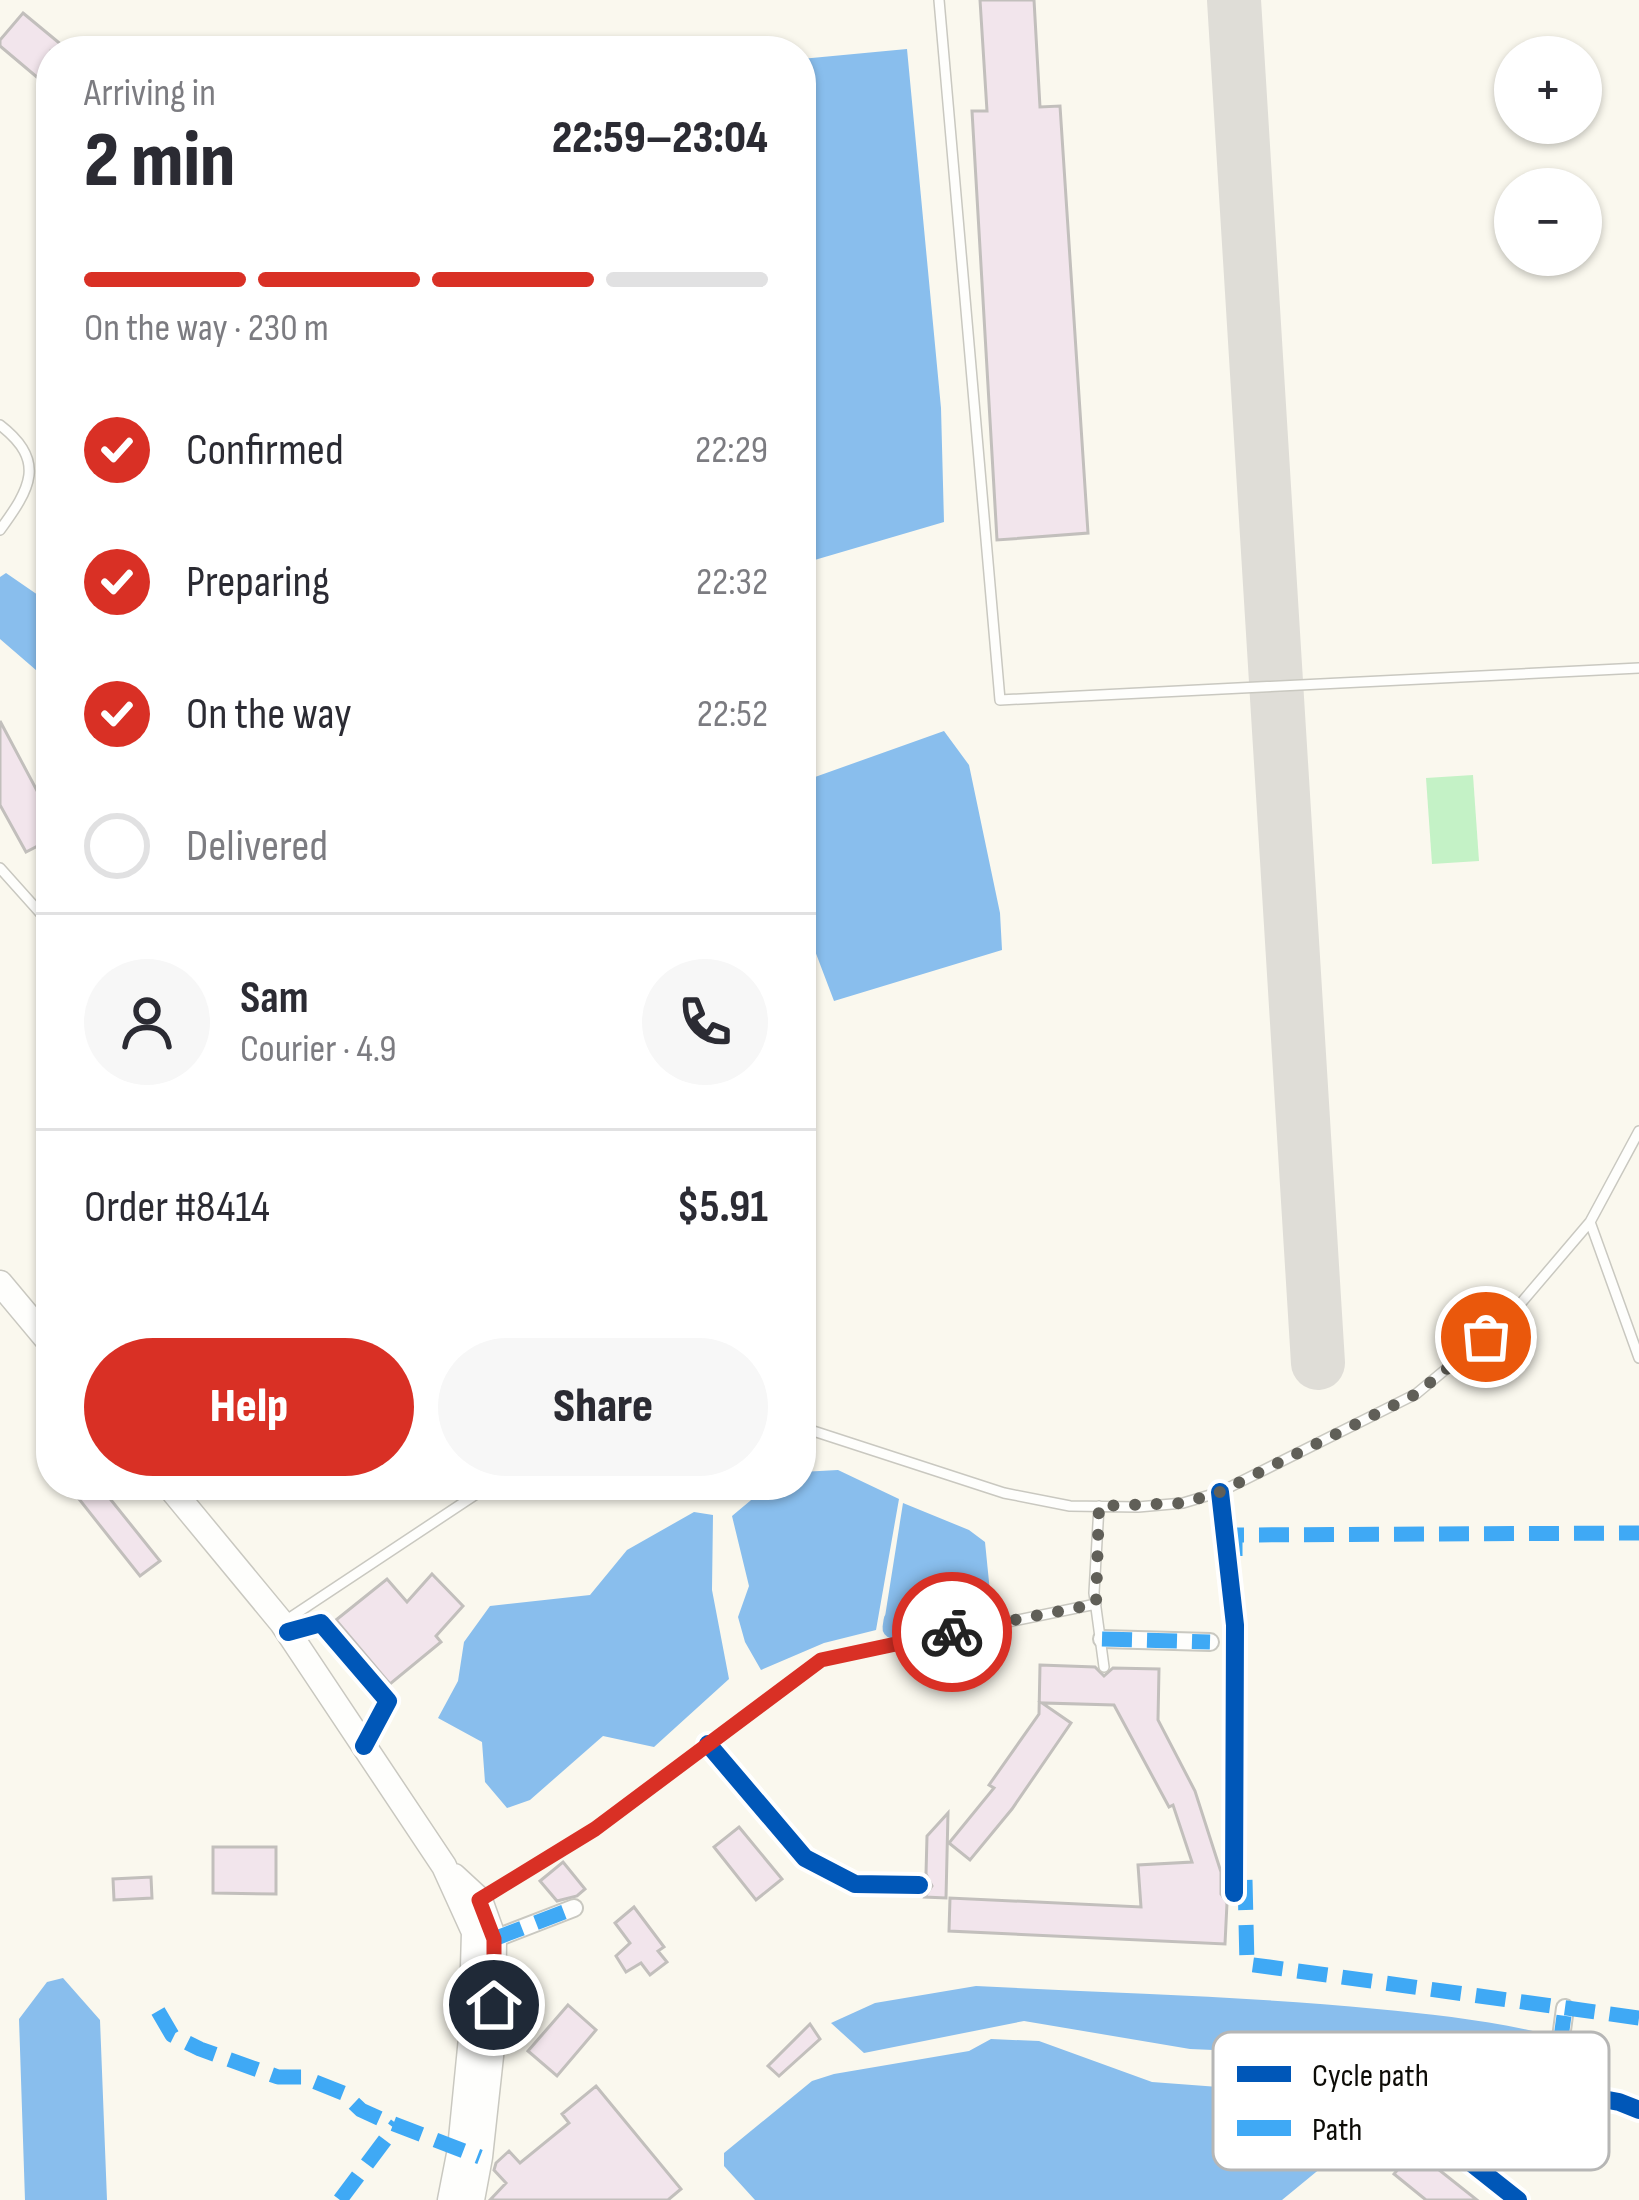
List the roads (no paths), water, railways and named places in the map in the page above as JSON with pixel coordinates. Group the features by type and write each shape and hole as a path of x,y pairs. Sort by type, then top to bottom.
{"main road":[{"path":"0,1283 36,1326"},
{"path":"180,1500 285,1628 444,1867 474,1932 471,2038 450,2200"},
{"path":"444,1867 479,1900 494,1939 493,2038 472,2200"}],"street":[{"path":"1220,1492 1235,1625 1234,1893"},
{"path":"285,1628 321,1623 388,1701 364,1746"},
{"path":"1102,1639 1210,1642"},
{"path":"708,1744 805,1858 855,1884 919,1885"},
{"path":"494,1939 574,1909"},
{"path":"1562,2032 1565,2008"},
{"path":"1609,2100 1639,2110"},
{"path":"1480,2170 1518,2200"}],"lane":[{"path":"939,0 1000,700 1639,668"},
{"path":"0,424 28,454 30,474 25,497 0,530"},
{"path":"0,868 36,908"},
{"path":"816,1431 1004,1493 1070,1506 1183,1503 1220,1492 1416,1394 1510,1316 1590,1222 1639,1131"},
{"path":"1590,1222 1639,1358"},
{"path":"285,1628 468,1500"},
{"path":"1099,1506 1096,1604 1104,1667"},
{"path":"479,1900 595,1829 821,1660 1096,1604"}],"water":[{"path":"907,49 941,408 944,522 816,560 816,58"},
{"path":"6,573 36,594 36,670 0,639 0,577"},
{"path":"944,731 969,765 1000,913 1002,950 834,1001 816,954 816,777"},
{"path":"838,1470 899,1499 876,1630 824,1643 761,1670 738,1617 749,1586 732,1516 751,1500 816,1500 816,1471"},
{"path":"903,1503 969,1530 985,1542 990,1592 973,1606 884,1623"},
{"path":"694,1512 713,1515 712,1590 729,1679 654,1747 603,1736 530,1800 507,1808 485,1782 482,1742 438,1718 458,1681 464,1642 490,1606 590,1595 627,1550"},
{"path":"63,1978 100,2020 107,2200 25,2200 19,2019 47,1982"},
{"path":"976,1986 1327,2005 1462,2018 1535,2032 1213,2032 1213,2050 1024,2021 864,2053 831,2023 875,2003"},
{"path":"991,2039 1039,2041 1152,2082 1213,2087 1213,2170 1318,2170 1282,2200 755,2200 724,2166 724,2153 812,2081 969,2051"}],"waterway":[{"path":"893,1628 894,1621"}]}
